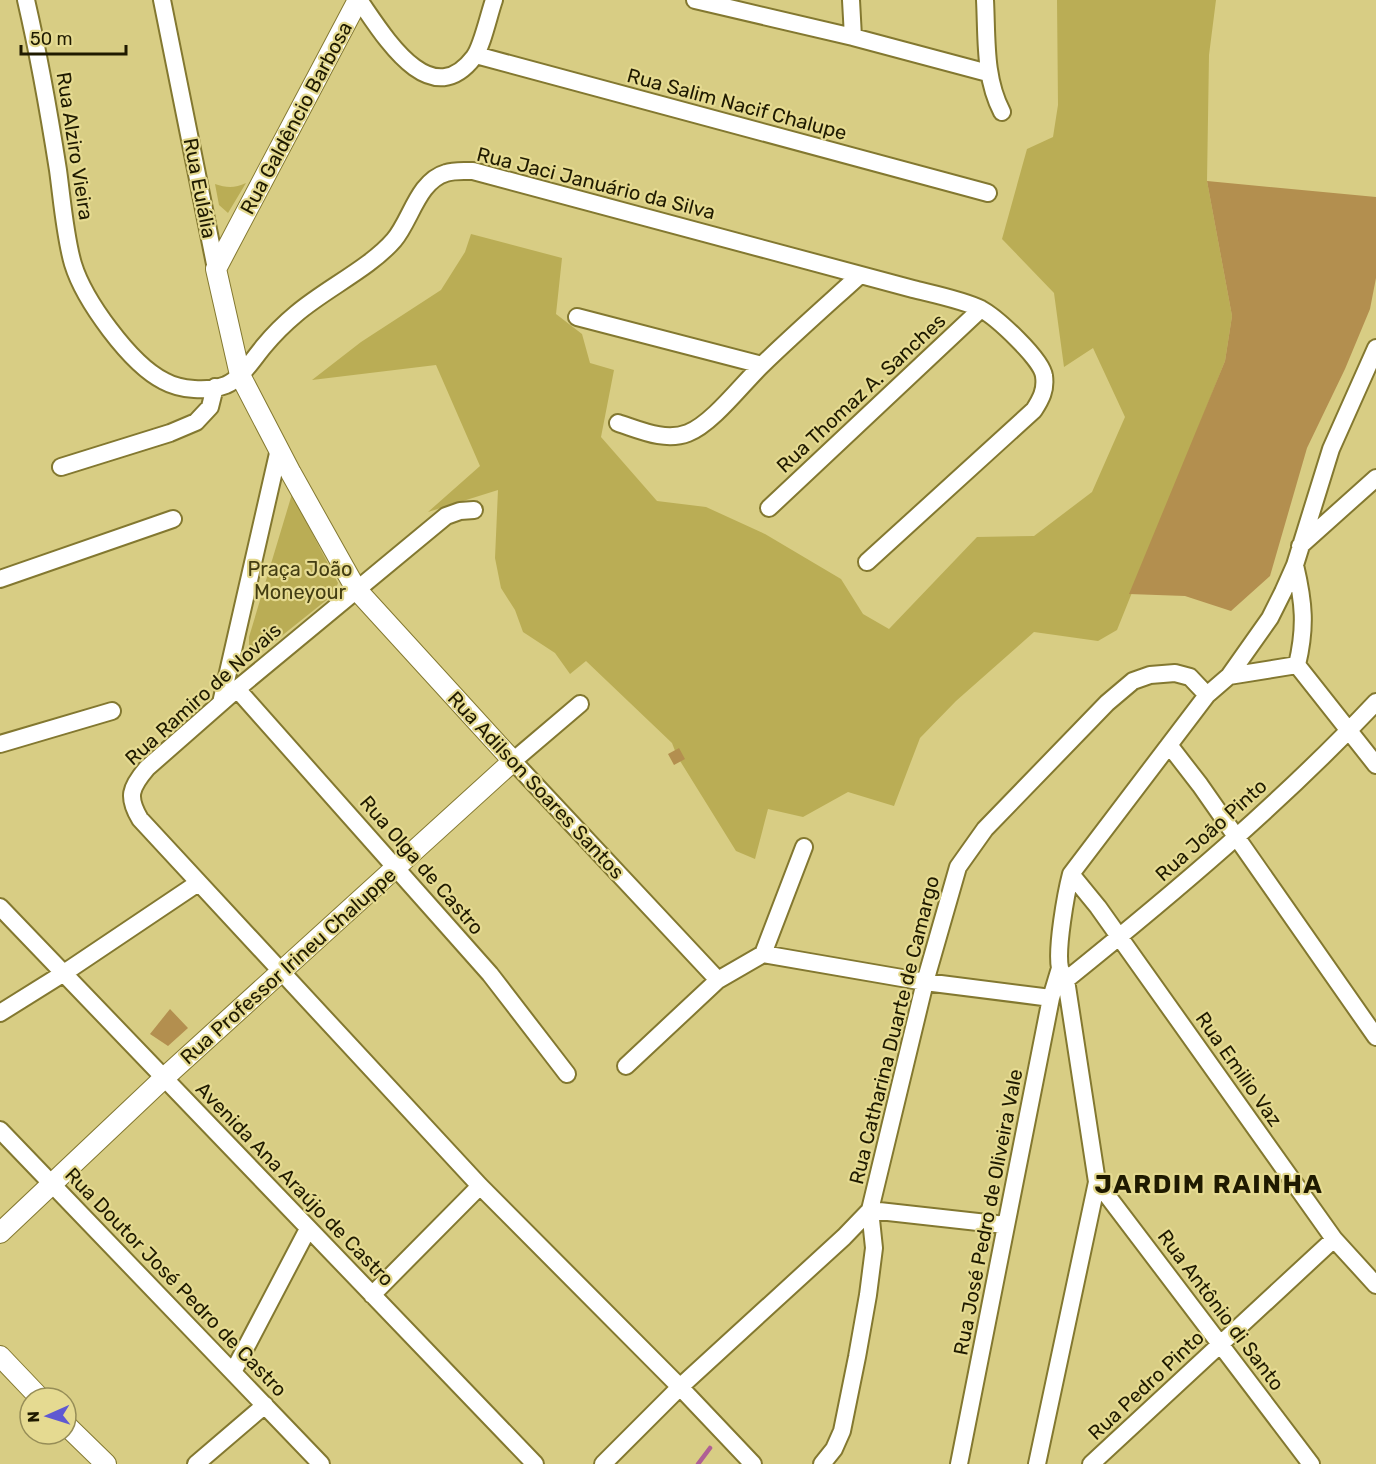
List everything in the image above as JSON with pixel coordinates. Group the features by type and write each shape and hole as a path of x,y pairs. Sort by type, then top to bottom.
{"street":[{"name":"Rua Alziro Vieira","path":"26,0 44,85 73,264 86,292 125,348 163,381 179,387 215,387"},
{"name":"Rua Eulália","path":"162,0 240,375 279,449"},
{"name":"Rua Galdêncio Barbosa","path":"216,268 358,0"},
{"path":"358,0 404,60 421,72 440,77 460,71 476,55 494,0"},
{"path":"695,0 853,37 988,73"},
{"path":"851,0 853,37"},
{"path":"985,0 988,73 993,93 1002,112"},
{"name":"Rua Salim Nacif Chalupe","path":"476,55 988,193"},
{"name":"Rua Jaci Januário da Silva","path":"240,375 282,326 303,308 375,257 394,240 419,197 429,185 443,173 456,171 473,171 981,309"},
{"path":"618,423 649,433 672,437 690,433 706,422 762,365 860,275"},
{"path":"867,562 1034,410 1045,393 1044,374 1037,359 1010,332 981,309"},
{"name":"Rua Thomaz A. Sanches","path":"769,508 981,309"},
{"path":"577,317 762,365"},
{"path":"1037,1464 1097,1182 1063,974 1061,936 1071,874 1207,695 1229,676 1270,618 1295,565 1331,450 1376,348"},
{"path":"61,467 170,433 196,422 210,407 215,387 226,385 240,375"},
{"path":"221,703 279,449"},
{"name":"Rua Adilson Soares Santos","path":"279,449 356,589 718,980"},
{"path":"1300,547 1376,478"},
{"name":"Rua Ramiro de Novais","path":"198,882 140,819 132,806 131,793 137,780 147,768 237,689 446,516 460,511 474,510"},
{"path":"0,579 173,519"},
{"path":"1295,565 1304,614 1304,639 1297,665"},
{"path":"1229,676 1297,665"},
{"path":"1297,665 1376,765"},
{"name":"Rua Catharina Duarte de Camargo","path":"603,1464 680,1387 844,1237 870,1210 925,982 958,867 985,829 1107,703 1133,681 1150,675 1175,673 1190,677 1207,695"},
{"name":"Rua Olga de Castro","path":"237,689 490,974 567,1074"},
{"name":"Rua João Pinto","path":"1063,974 1119,938 1236,838 1349,731 1376,702"},
{"name":"Rua Professor Irineu Chaluppe","path":"0,1233 164,1078 513,761 580,704"},
{"path":"0,744 112,711"},
{"path":"1169,745 1376,1037"},
{"path":"626,1066 718,980 763,954 804,847"},
{"name":"Rua Emilio Vaz","path":"1071,874 1098,906 1334,1239 1376,1285"},
{"path":"0,1013 64,973 198,882 480,1186 680,1387 753,1464"},
{"name":"Avenida Ana Araújo de Castro","path":"0,907 535,1464"},
{"path":"763,954 925,982 1051,998"},
{"name":"Rua José Pedro de Oliveira Vale","path":"959,1464 1051,998 1063,974"},
{"name":"Rua Doutor José Pedro de Castro","path":"0,1130 321,1464"},
{"name":"Rua Antônio di Santo","path":"1097,1182 1311,1464"},
{"path":"372,1295 480,1186"},
{"path":"822,1464 834,1449 842,1431 857,1357 874,1248 870,1210 1005,1225"},
{"path":"232,1372 308,1229"},
{"name":"Rua Pedro Pinto","path":"1091,1464 1334,1239"},
{"path":"0,1356 29,1386"},
{"path":"196,1464 265,1404"},
{"path":"78,1437 106,1464"}],"green space":[{"path":"1057,0 1216,0 1209,55 1207,181 1232,316 1225,361 1117,630 1098,641 1034,632 956,701 920,738 894,806 848,792 803,817 768,809 755,859 736,851 677,756 672,743 586,661 570,674 555,653 523,632 515,610 501,588 495,558 498,490 428,512 480,466 436,365 312,380 361,342 441,290 465,252 471,234 562,258 556,314 582,334 590,363 614,370 601,437 657,501 706,507 765,534 841,579 863,614 889,629 977,537 1034,536 1092,492 1125,417 1093,348 1064,367 1054,293 1002,239 1027,149 1053,137 1058,105"},
{"path":"246,183 228,213 219,205 215,184 231,187"},
{"name":"Praça João Moneyour","path":"292,494 338,583 334,594 264,650 249,652 249,637"}],"building":[{"path":"1207,181 1376,197 1376,278 1370,309 1345,369 1307,448 1270,576 1231,611 1185,596 1129,594 1225,361 1232,316"},
{"path":"679,748 685,759 674,765 668,754"},
{"path":"170,1009 188,1028 168,1046 150,1034"}],"waterway":[{"path":"698,1464 710,1448"}],"district":[{"name":"JARDIM RAINHA","path":"1209,1184"}]}
